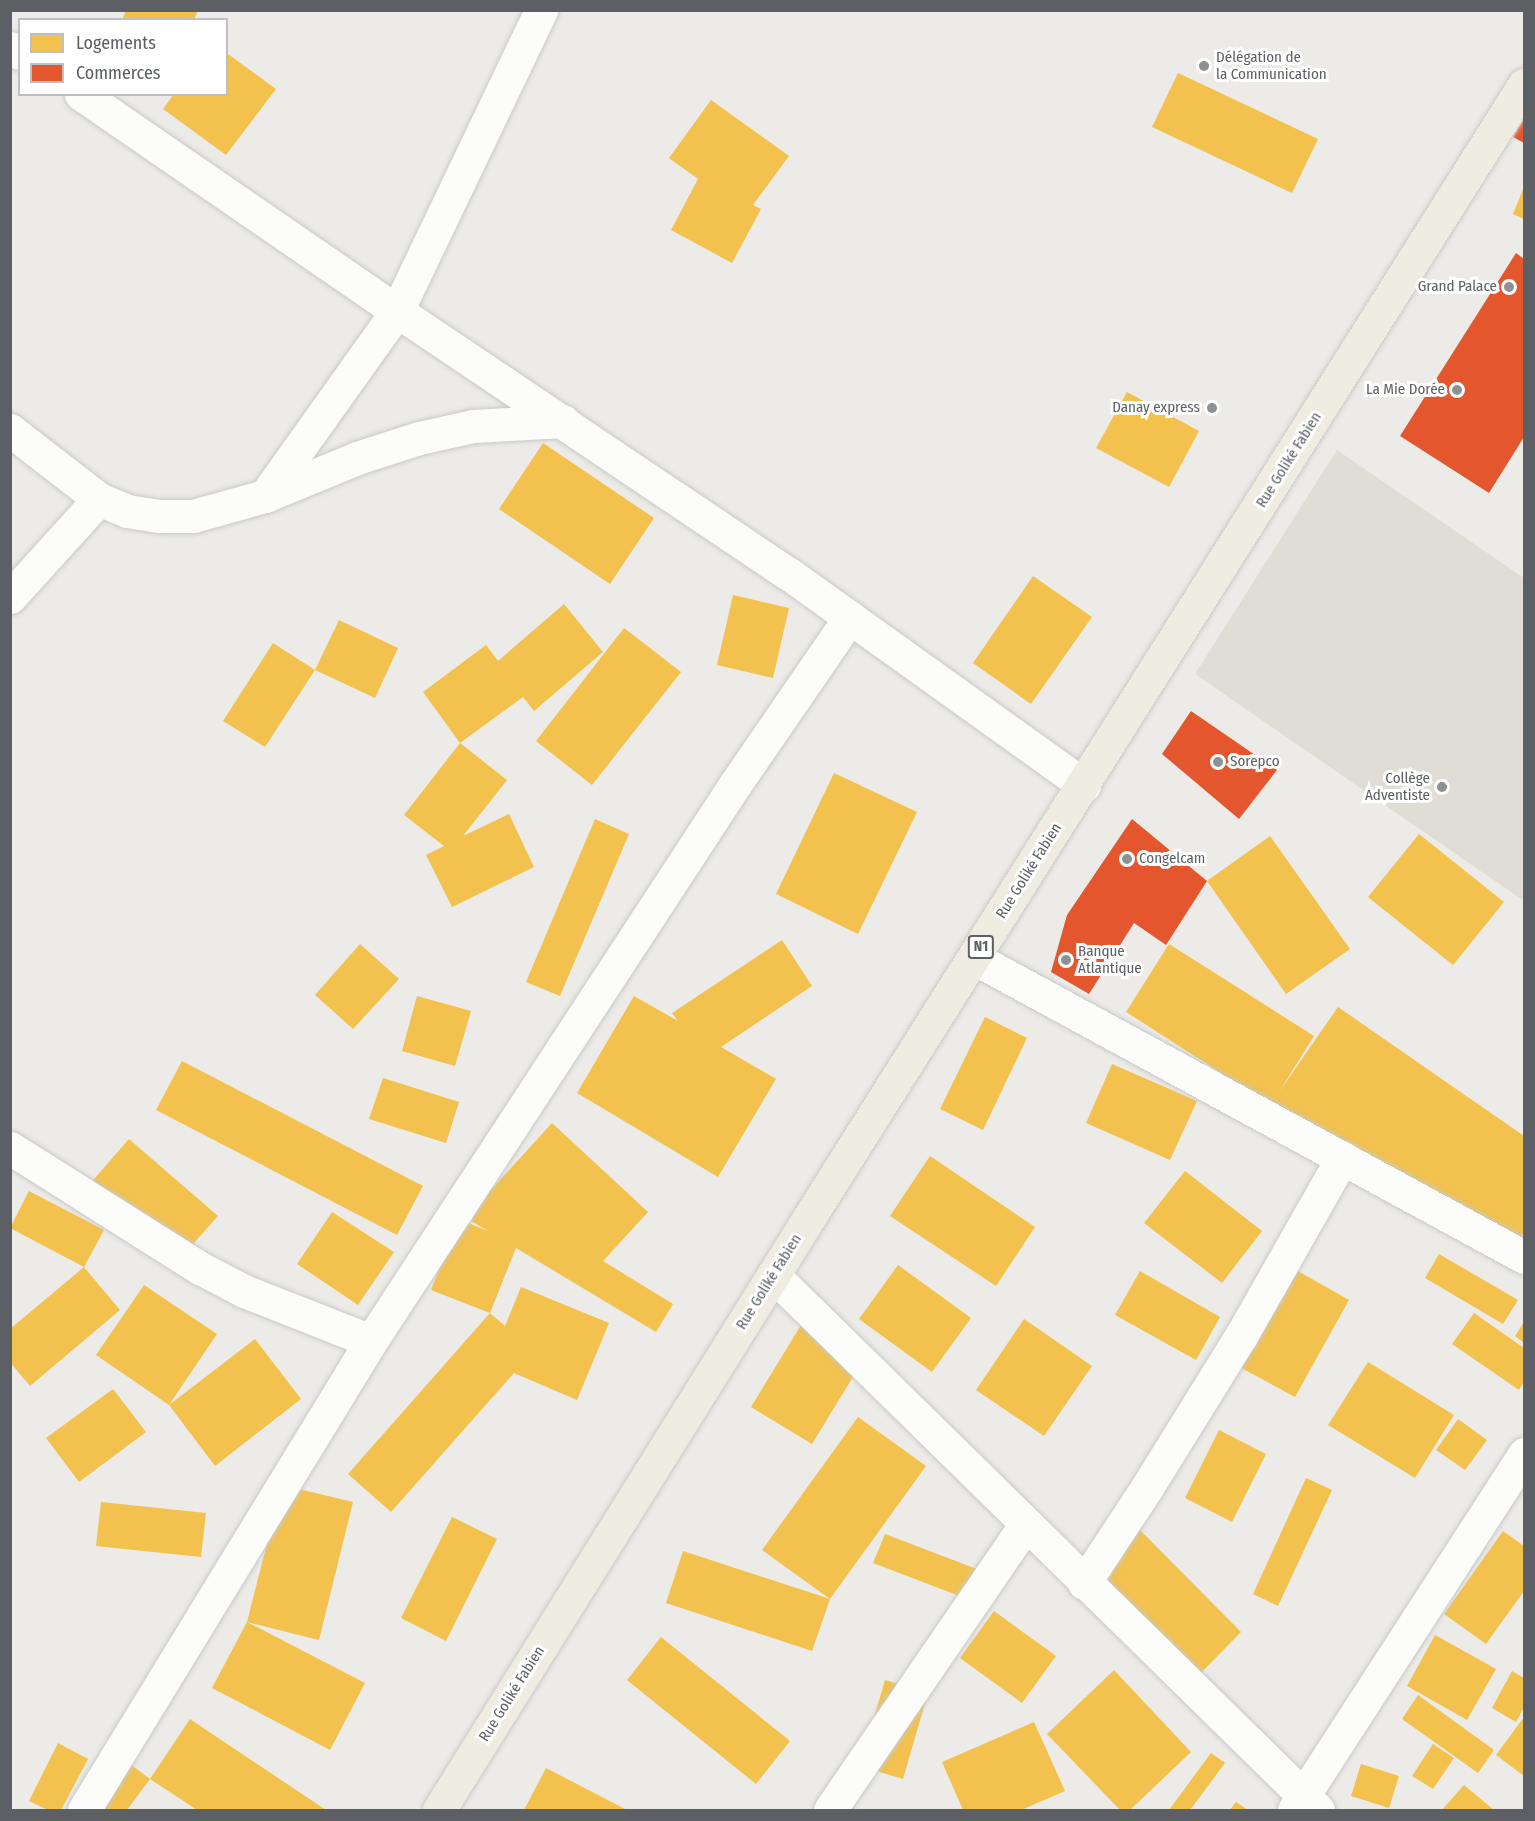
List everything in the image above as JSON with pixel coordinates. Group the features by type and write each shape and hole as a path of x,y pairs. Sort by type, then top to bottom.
{"highway":[{"name":"Rue Goliké Fabien","path":"439,1810 773,1275 1524,85"}],"street":[{"path":"265,495 396,311 541,10"},
{"path":"84,96 396,311 563,421 850,617 1084,785"},
{"path":"10,430 99,499 127,511 160,516 194,516 265,495 357,458 419,438 473,426 563,421"},
{"path":"10,597 99,499"},
{"path":"84,1810 371,1341 736,783 850,617"},
{"path":"974,958 1524,1257"},
{"path":"10,1148 200,1268 244,1291 371,1341"},
{"path":"1084,1582 1146,1489 1241,1336 1342,1158"},
{"path":"773,1275 1084,1582 1305,1806 1524,1454"},
{"path":"830,1810 1025,1525"}],"shaded area":[{"name":"Collège Adventiste","path":"1337,450 1524,578 1524,901 1195,674"}],"building: Logements":[{"path":"126,10 198,10 195,18 123,18"},
{"path":"228,54 276,89 226,155 163,109 173,96 228,96"},
{"path":"1178,73 1318,139 1292,193 1152,127"},
{"path":"711,100 789,156 753,205 761,209 732,263 671,230 698,179 669,158"},
{"path":"1524,187 1524,219 1513,214"},
{"path":"1127,392 1199,431 1169,487 1096,448"},
{"path":"543,443 654,518 610,584 499,509"},
{"path":"1033,576 1092,617 1031,704 973,663"},
{"path":"733,595 789,608 773,678 717,665"},
{"path":"564,604 603,652 534,711 523,697 460,743 423,692 486,645 498,661"},
{"path":"339,620 398,648 375,698 315,670"},
{"path":"624,628 681,672 592,785 536,741"},
{"path":"273,643 315,670 265,747 223,721"},
{"path":"460,743 507,780 463,836 509,814 534,867 452,907 426,855 444,846 404,815"},
{"path":"834,773 917,812 858,934 776,894"},
{"path":"595,819 629,834 560,996 526,982"},
{"path":"1419,834 1504,902 1453,965 1368,897"},
{"path":"1270,836 1350,949 1286,994 1207,881"},
{"path":"782,940 812,986 721,1047 776,1079 718,1177 577,1093 634,996 678,1021 672,1013"},
{"path":"360,944 399,979 353,1029 315,995"},
{"path":"1169,944 1314,1036 1279,1092 1338,1007 1524,1136 1524,1232 1502,1265 1271,1105 1126,1012"},
{"path":"417,996 471,1011 455,1066 402,1051"},
{"path":"985,1017 1027,1038 983,1130 940,1109"},
{"path":"182,1061 423,1186 397,1235 156,1110"},
{"path":"1112,1064 1197,1101 1170,1160 1086,1123"},
{"path":"383,1078 459,1102 446,1143 369,1119"},
{"path":"552,1123 648,1212 603,1261 673,1304 656,1332 516,1248 490,1313 431,1290 459,1219 488,1231 471,1221 489,1192"},
{"path":"129,1139 218,1216 176,1263 88,1186"},
{"path":"930,1156 1035,1227 996,1286 890,1216"},
{"path":"1185,1171 1262,1231 1222,1283 1144,1223"},
{"path":"29,1191 104,1230 84,1267 10,1228"},
{"path":"332,1212 394,1252 358,1305 297,1264"},
{"path":"1439,1254 1518,1300 1503,1324 1425,1278"},
{"path":"898,1265 971,1318 932,1372 859,1319"},
{"path":"1289,1266 1349,1300 1295,1397 1234,1364"},
{"path":"84,1267 120,1310 30,1386 10,1362 10,1329"},
{"path":"1140,1271 1220,1317 1196,1360 1115,1315"},
{"path":"144,1285 217,1334 169,1405 96,1355"},
{"path":"521,1287 609,1323 577,1400 514,1373 391,1512 348,1474 490,1313 505,1326"},
{"path":"1474,1313 1524,1348 1524,1382 1519,1390 1452,1344"},
{"path":"1024,1319 1092,1366 1044,1436 976,1390"},
{"path":"1524,1322 1524,1343 1515,1336"},
{"path":"801,1325 862,1362 812,1444 751,1407"},
{"path":"255,1339 301,1399 215,1466 169,1405"},
{"path":"1368,1362 1454,1415 1415,1478 1328,1425"},
{"path":"113,1389 146,1432 79,1482 46,1438"},
{"path":"858,1417 926,1466 830,1599 762,1550"},
{"path":"1458,1419 1487,1440 1465,1470 1436,1450"},
{"path":"1219,1430 1266,1454 1232,1522 1185,1498"},
{"path":"1306,1478 1332,1490 1278,1606 1253,1594"},
{"path":"282,1485 353,1502 319,1640 247,1622"},
{"path":"101,1502 206,1513 201,1557 96,1546"},
{"path":"452,1517 497,1539 446,1641 401,1618"},
{"path":"1139,1529 1241,1632 1187,1687 1084,1583"},
{"path":"1503,1531 1524,1546 1524,1591 1486,1644 1444,1614"},
{"path":"885,1534 982,1571 970,1600 873,1563"},
{"path":"683,1551 830,1599 812,1651 666,1603"},
{"path":"994,1611 1056,1656 1022,1703 960,1658"},
{"path":"247,1622 365,1683 330,1750 212,1688"},
{"path":"1435,1635 1496,1669 1467,1720 1407,1686"},
{"path":"661,1637 790,1741 756,1784 627,1680"},
{"path":"1114,1670 1191,1752 1130,1810 1120,1810 1047,1734"},
{"path":"1512,1671 1524,1678 1524,1707 1516,1722 1492,1708"},
{"path":"885,1680 928,1693 903,1779 860,1766"},
{"path":"1418,1695 1494,1750 1478,1773 1402,1719"},
{"path":"1524,1717 1524,1776 1496,1755"},
{"path":"190,1719 326,1810 197,1810 150,1779"},
{"path":"1034,1722 1065,1791 1021,1810 963,1810 942,1762"},
{"path":"58,1743 88,1759 61,1810 48,1810 29,1801"},
{"path":"1433,1744 1454,1758 1433,1789 1412,1776"},
{"path":"1211,1753 1225,1763 1190,1810 1169,1810"},
{"path":"126,1761 150,1779 127,1810 104,1810 95,1804"},
{"path":"1361,1764 1399,1776 1389,1808 1351,1796"},
{"path":"546,1768 627,1810 524,1810"},
{"path":"1464,1785 1494,1810 1442,1810"},
{"path":"1236,1802 1248,1810 1230,1810"}],"building: Commerces":[{"path":"1524,119 1524,143 1513,137"},
{"path":"1516,253 1524,259 1524,437 1489,493 1400,436"},
{"name":"Sorepco","path":"1191,711 1277,770 1239,819 1162,754"},
{"path":"1132,819 1207,881 1166,945 1134,923 1089,994 1051,972 1067,915"}],"place":[{"name":"Délégation de la Communication","path":"1204,66"},
{"name":"Grand Palace","path":"1509,287"},
{"name":"La Mie Dorée","path":"1457,390"},
{"name":"Danay express","path":"1212,408"},
{"name":"Sorepco","path":"1218,762"},
{"name":"Collège Adventiste","path":"1442,787"},
{"name":"Congelcam","path":"1127,859"},
{"name":"Banque Atlantique","path":"1066,960"}]}
